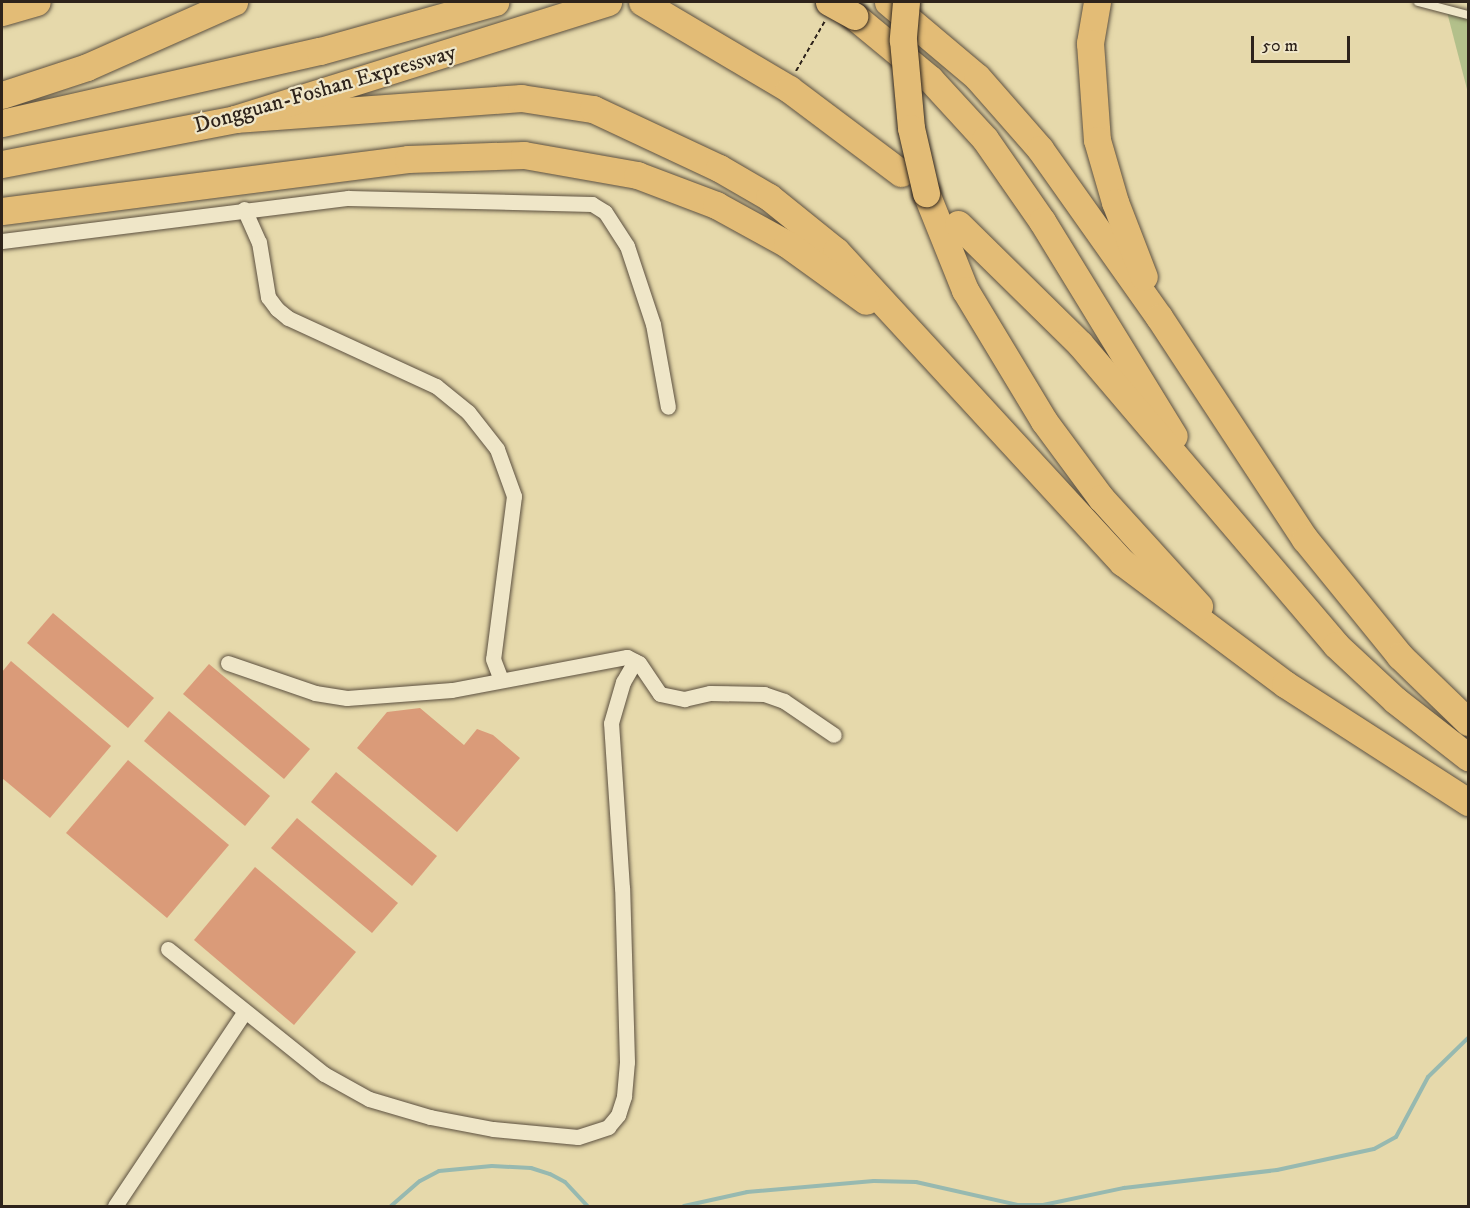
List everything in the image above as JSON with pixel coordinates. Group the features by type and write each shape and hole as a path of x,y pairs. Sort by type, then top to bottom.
{"highway":[{"path":"2,12 37,2"},
{"path":"202,15 226,2"},
{"path":"2,95 87,67 234,2"},
{"name":"Dongguan-Foshan Expressway","path":"2,123 320,51 495,2"},
{"name":"Dongguan-Foshan Expressway","path":"2,164 235,119 608,2"},
{"path":"642,2 712,40 812,105 901,173"},
{"path":"888,2 946,48 1009,112 1072,192 1159,317 1305,539 1372,624 1462,717"},
{"path":"906,2 903,40 911,128 927,193 965,290 1044,421 1132,535 1249,656"},
{"path":"1097,2 1090,43 1097,140 1115,202 1159,317"},
{"path":"837,12 930,79 1006,168 1210,496"},
{"path":"235,119 521,98 593,109 719,168 769,197 836,251 1114,554 1175,604 1249,656 1468,802"},
{"path":"2,211 408,159 524,155 563,159 675,187 753,223 826,270 941,363"},
{"path":"958,224 1080,344 1336,645 1432,730 1465,754"}],"street":[{"path":"2,241 244,209 348,198 592,204 605,212 627,246 653,324 668,407"},
{"path":"244,209 259,242 268,297 277,309 288,318 436,386 468,412 497,449 514,496 493,658 501,680"},
{"path":"228,663 315,693 347,698 429,693 621,657 635,661 660,694 684,699 723,693 774,697 834,735"},
{"path":"168,949 334,1081 397,1108 456,1122 562,1137 593,1135 608,1127 618,1115 624,1096 627,1062 621,877 610,723 623,682 635,661"},
{"path":"115,1206 244,1011"}],"lane":[{"path":"1418,2 1468,15"}],"path":[{"path":"796,71 837,12"}],"green space":[{"path":"1447,12 1468,15 1468,93"}],"building":[{"path":"53,613 154,698 128,728 27,643"},
{"path":"11,661 111,746 50,818 2,778 2,672"},
{"path":"209,664 310,749 284,779 183,694"},
{"path":"420,708 464,745 477,729 493,735 520,758 457,832 357,748 387,712"},
{"path":"169,711 270,796 245,826 144,741"},
{"path":"128,760 229,845 167,918 66,833"},
{"path":"336,772 437,856 412,886 311,802"},
{"path":"297,818 398,903 372,933 271,848"},
{"path":"255,867 356,952 294,1025 194,940"}],"waterway":[{"path":"684,1206 747,1192 874,1181 916,1182 1018,1205 1043,1205 1124,1188 1277,1170 1374,1149 1396,1137 1428,1077 1468,1038"},
{"path":"391,1206 420,1181 439,1171 492,1166 531,1168 550,1174 565,1182 587,1206"}]}
